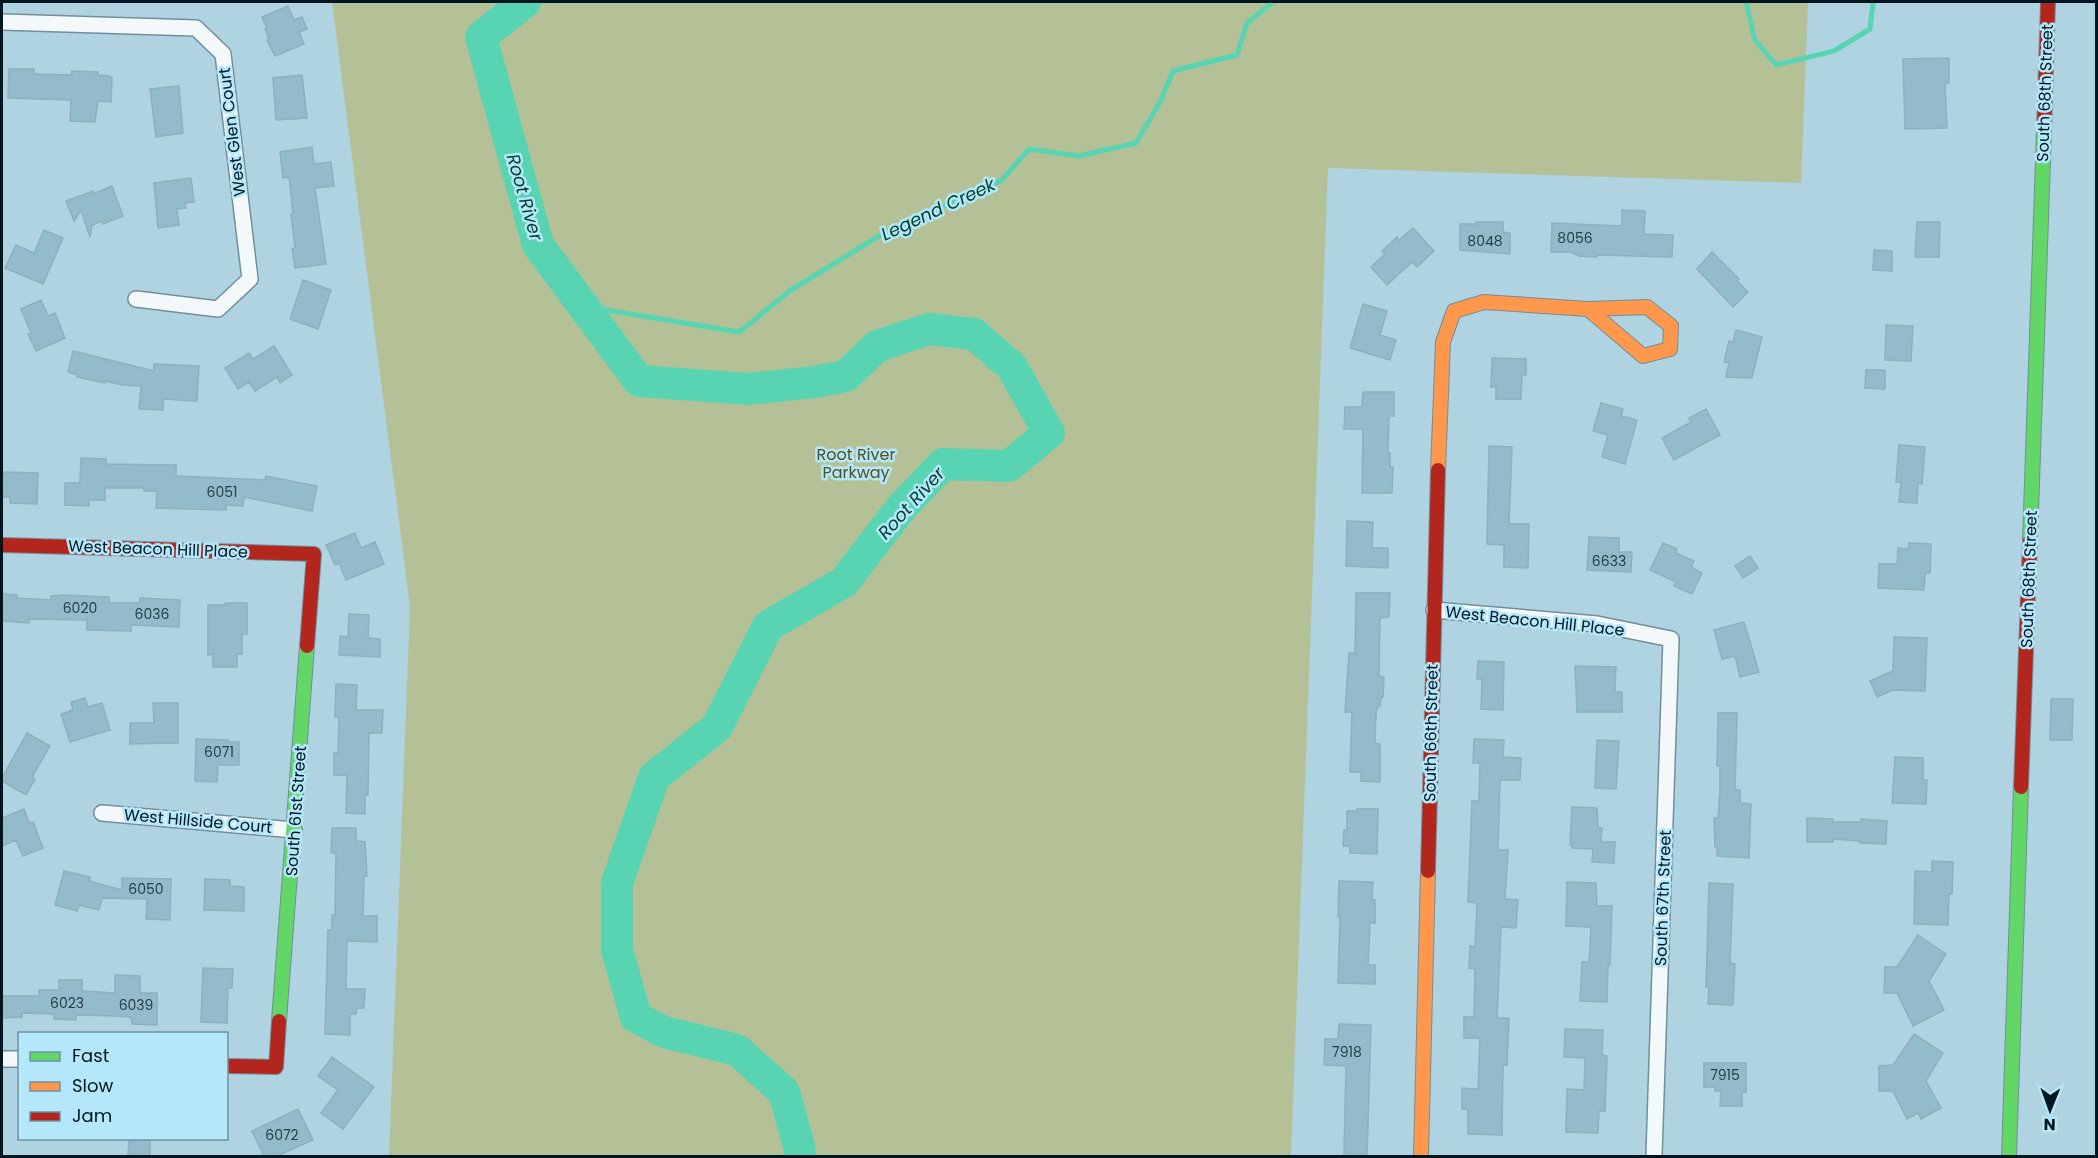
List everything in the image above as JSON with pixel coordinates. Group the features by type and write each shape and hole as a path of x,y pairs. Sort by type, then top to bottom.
{"street":[{"name":"South 68th Street","path":"2009,1156 2048,2"},
{"name":"West Glen Court","path":"2,22 196,28 223,54 250,279 218,309 136,299"},
{"name":"South 66th Street","path":"1421,1156 1439,415 1443,342 1454,311 1484,302 1588,309"},
{"path":"1647,307 1671,326 1670,349 1643,356 1588,309 1647,307"},
{"name":"West Beacon Hill Place","path":"2,545 314,554"},
{"name":"South 61st Street","path":"228,1066 276,1067 314,554"},
{"name":"West Beacon Hill Place","path":"1434,610 1597,624 1671,639"},
{"name":"South 67th Street","path":"1654,1156 1671,639"},
{"name":"West Hillside Court","path":"102,813 294,830"},
{"path":"2,1059 18,1059"}],"green space":[{"name":"Root River Parkway","path":"332,2 1808,2 1801,183 1328,168 1291,1156 389,1156 410,606"}],"building":[{"path":"288,6 294,20 302,17 307,29 299,32 304,44 275,56 267,40 269,39 265,29 267,29 262,17"},
{"path":"1949,58 1949,83 1945,83 1947,128 1905,129 1903,59"},
{"path":"9,69 34,69 34,74 72,75 72,71 98,72 98,75 112,78 111,102 98,101 95,122 70,121 71,100 8,98"},
{"path":"302,75 307,118 276,120 273,78"},
{"path":"179,86 183,133 156,137 150,89"},
{"path":"312,147 314,164 331,162 334,186 315,188 326,264 295,268 289,177 283,178 280,152"},
{"path":"191,178 194,202 185,203 186,208 177,209 179,225 158,228 154,183"},
{"path":"112,186 123,216 103,224 102,221 92,225 90,237 81,210 74,221 66,201"},
{"path":"1622,210 1645,211 1644,234 1673,235 1672,257 1597,255 1597,257 1579,256 1571,252 1551,252 1552,223 1622,226"},
{"path":"1476,222 1503,222 1503,232 1510,233 1510,254 1460,250 1460,224 1476,224"},
{"path":"1917,222 1940,222 1939,257 1915,257"},
{"path":"1413,228 1434,251 1417,267 1412,262 1387,285 1371,267 1385,254 1382,251 1397,237 1399,240"},
{"path":"44,230 63,238 43,284 5,268 16,245 34,253"},
{"path":"1874,250 1892,251 1892,271 1873,270"},
{"path":"1712,252 1739,279 1737,281 1748,292 1733,307 1697,269"},
{"path":"303,280 331,290 318,329 290,319"},
{"path":"41,300 48,316 55,313 65,338 36,351 28,334 31,333 21,309"},
{"path":"1363,304 1387,311 1380,335 1396,340 1390,360 1350,348"},
{"path":"1886,325 1913,326 1911,361 1885,360"},
{"path":"1736,330 1762,337 1752,378 1726,377 1729,363 1724,362 1729,341 1733,342"},
{"path":"274,346 292,375 280,383 277,377 255,391 249,382 238,389 225,368 249,353 253,359"},
{"path":"73,351 154,371 154,364 199,366 197,401 163,399 163,410 139,409 141,386 105,381 105,383 77,377 78,375 68,372"},
{"path":"1492,358 1526,359 1526,375 1522,375 1521,399 1496,399 1496,387 1491,387"},
{"path":"1866,370 1885,370 1885,389 1865,388"},
{"path":"1363,392 1394,392 1394,416 1389,416 1388,453 1390,453 1390,467 1393,467 1392,493 1362,493 1363,429 1344,429 1345,407 1362,407"},
{"path":"1601,403 1623,409 1621,416 1637,420 1625,464 1602,457 1608,435 1593,431"},
{"path":"1706,409 1720,435 1674,460 1662,438 1691,422 1689,418"},
{"path":"1899,445 1925,447 1922,484 1918,483 1917,503 1899,502 1901,482 1896,482"},
{"path":"1489,446 1512,447 1509,524 1529,524 1528,568 1504,567 1504,545 1487,544"},
{"path":"81,458 106,459 106,464 176,465 176,476 265,480 266,476 317,486 312,511 244,497 243,506 226,505 226,510 156,508 157,491 144,491 144,488 105,488 105,500 89,500 89,506 65,505 65,483 80,483"},
{"path":"2,472 38,473 37,504 10,503 10,497 2,497"},
{"path":"1347,521 1373,522 1372,548 1388,548 1388,568 1346,566"},
{"path":"355,533 361,548 375,542 384,564 346,580 339,563 335,565 326,545"},
{"path":"1589,537 1619,538 1619,552 1632,552 1631,572 1587,570"},
{"path":"1663,543 1677,549 1676,553 1694,561 1691,567 1702,573 1692,594 1674,586 1676,582 1650,570"},
{"path":"1909,543 1931,544 1930,573 1925,573 1924,590 1878,588 1879,564 1897,564 1898,548 1909,549"},
{"path":"1750,556 1758,568 1743,578 1735,566"},
{"path":"1356,593 1390,593 1389,617 1380,618 1379,676 1384,677 1383,697 1381,697 1376,713 1375,743 1380,744 1380,782 1361,781 1361,772 1350,772 1352,712 1345,712 1349,653 1355,653"},
{"path":"2,594 17,595 17,598 51,600 51,596 62,595 109,597 109,603 140,603 140,598 180,600 179,627 131,625 131,631 87,630 87,620 29,619 29,623 2,621"},
{"path":"225,603 247,603 247,634 242,634 242,654 237,654 237,667 213,667 213,654 208,655 208,605 225,605"},
{"path":"349,614 369,615 368,638 380,639 380,657 339,655 340,636 348,637"},
{"path":"1744,622 1759,672 1740,677 1735,656 1722,659 1714,630"},
{"path":"1894,637 1927,638 1925,691 1893,690 1877,697 1870,681 1893,671"},
{"path":"1478,661 1504,662 1503,710 1481,709 1482,679 1477,679"},
{"path":"1575,666 1616,667 1615,692 1622,692 1622,712 1577,712"},
{"path":"336,684 357,685 356,710 383,710 382,733 369,733 368,795 365,795 365,814 346,813 347,775 334,775 334,753 338,753 339,717 335,717"},
{"path":"85,698 88,707 102,703 110,730 70,742 61,714 73,710 71,702"},
{"path":"2051,699 2073,699 2072,740 2050,740"},
{"path":"153,703 178,703 178,743 130,744 130,723 154,723"},
{"path":"1718,713 1737,713 1735,790 1740,790 1740,803 1751,804 1749,858 1717,856 1717,847 1715,847 1714,818 1718,818 1720,792 1720,766 1717,766"},
{"path":"27,733 50,746 32,777 35,779 26,795 2,781 2,778"},
{"path":"196,739 239,742 239,765 218,765 217,782 195,781"},
{"path":"1474,739 1504,740 1503,757 1521,758 1520,780 1500,780 1498,850 1508,850 1505,899 1518,900 1516,928 1501,927 1497,1018 1509,1018 1507,1065 1503,1065 1502,1135 1468,1134 1468,1109 1462,1109 1462,1088 1478,1089 1480,1038 1464,1038 1464,1017 1474,1017 1475,969 1469,968 1470,946 1475,947 1477,903 1468,902 1472,801 1479,801 1480,763 1473,763"},
{"path":"1597,740 1619,741 1616,789 1595,788"},
{"path":"1895,757 1923,758 1923,780 1927,780 1926,804 1892,803"},
{"path":"1572,807 1597,808 1598,828 1602,828 1601,842 1615,842 1614,863 1592,862 1593,849 1572,848 1570,845"},
{"path":"24,809 29,823 33,822 43,848 23,856 16,840 2,846 2,818"},
{"path":"1357,809 1378,809 1377,854 1350,853 1350,846 1343,846 1344,830 1347,830 1347,811 1357,811"},
{"path":"1807,818 1833,819 1833,822 1861,822 1861,819 1887,821 1886,844 1833,839 1833,842 1807,842"},
{"path":"332,828 356,828 356,841 365,842 367,876 364,876 363,916 377,916 377,942 347,941 346,989 365,989 364,1008 357,1008 356,1014 350,1014 350,1035 325,1034 328,930 332,930 332,915 335,915 336,853 331,853"},
{"path":"1932,861 1953,862 1948,925 1914,924 1915,871 1932,872"},
{"path":"64,871 90,877 89,881 122,890 122,878 171,879 170,920 146,919 147,899 102,898 99,910 79,905 77,911 55,905"},
{"path":"205,879 230,880 230,886 244,887 244,911 204,910"},
{"path":"1339,881 1373,882 1372,900 1375,900 1375,923 1370,923 1368,965 1375,965 1375,984 1338,983"},
{"path":"1567,882 1596,883 1597,906 1612,906 1607,1002 1580,1001 1582,962 1589,962 1591,927 1566,926"},
{"path":"1709,883 1733,884 1730,963 1735,964 1733,1005 1708,1004 1709,988 1706,987"},
{"path":"1918,935 1946,954 1929,981 1944,1010 1913,1026 1897,993 1884,993 1885,967 1897,967"},
{"path":"203,968 233,969 232,988 228,988 227,1023 201,1022"},
{"path":"115,975 140,976 140,993 157,993 157,1025 132,1024 131,1017 115,1016 76,1015 76,1020 54,1019 54,1014 22,1013 22,1017 2,1018 2,996 39,996 39,990 59,990 59,980 82,980 82,991 115,993"},
{"path":"1339,1024 1371,1025 1367,1156 1344,1156 1346,1066 1324,1065 1325,1039 1338,1039"},
{"path":"1565,1029 1603,1030 1602,1055 1607,1056 1605,1111 1599,1111 1598,1133 1566,1132 1567,1089 1584,1090 1585,1058 1564,1057"},
{"path":"1914,1034 1943,1053 1926,1081 1941,1108 1921,1119 1918,1113 1907,1119 1893,1091 1879,1091 1879,1066 1893,1065"},
{"path":"332,1057 374,1087 343,1129 321,1113 338,1090 318,1076"},
{"path":"1704,1063 1746,1063 1746,1092 1742,1092 1742,1106 1720,1106 1721,1091 1715,1091 1715,1087 1704,1087"},
{"path":"298,1109 313,1140 277,1156 264,1156 252,1131"},
{"path":"129,1140 150,1140 150,1156 128,1156"}],"waterway":[{"name":"Root River","path":"525,2 481,37 538,245 639,381 749,389 814,382 846,376 877,346 929,329 974,334 1012,367 1049,433 1009,466 943,464 901,508 844,582 768,626 717,727 654,777 617,883 617,950 636,1017 664,1032 737,1050 784,1092 800,1156"},
{"name":"Legend Creek","path":"557,271 583,287 600,309 739,332 791,290 879,236 1002,180 1029,149 1079,156 1136,143 1160,102 1173,71 1237,55 1247,23 1273,2"},
{"name":"Legend Creek","path":"1746,2 1755,40 1776,65 1834,51 1870,29 1873,2"}],"traffic: fast":[{"path":"2030,541 2044,130"},
{"path":"279,1021 307,646"},
{"path":"2009,1156 2021,787"}],"traffic: slow":[{"path":"1438,470 1443,342 1454,311 1484,302 1588,309 1647,307 1671,326 1670,349 1643,356 1588,309"},
{"path":"1421,1156 1428,871"}],"traffic: jam":[{"path":"2044,130 2048,2"},
{"path":"1428,871 1438,470"},
{"path":"2021,787 2030,541"},
{"path":"2,545 314,554 307,646"},
{"path":"228,1066 276,1067 279,1021"}]}
